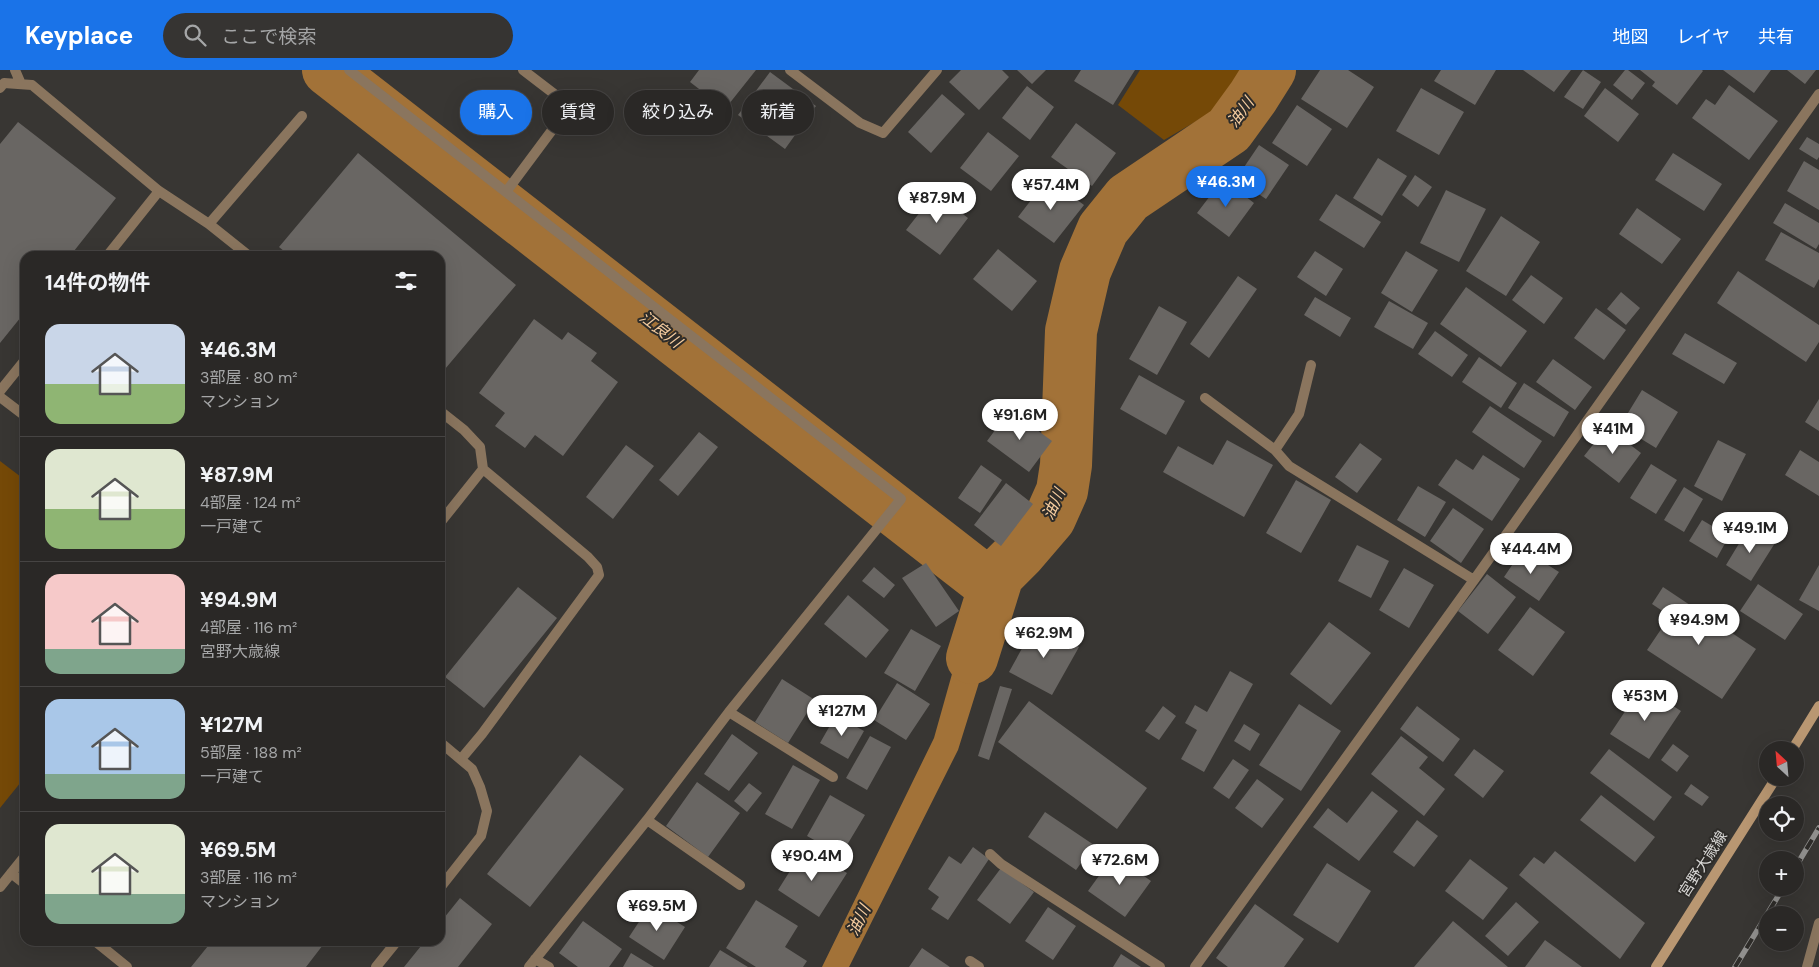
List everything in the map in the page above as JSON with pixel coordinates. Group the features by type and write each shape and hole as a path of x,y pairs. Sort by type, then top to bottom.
{"main road":[{"path":"1798,741 1819,706"},
{"name":"宮野大歳線","path":"1656,967 1771,786"}],"street":[{"path":"16,70 21,84"},
{"path":"349,70 901,499 729,712 647,820 532,963 549,967"},
{"path":"506,192 570,106 524,70"},
{"path":"790,70 860,123 883,133 937,70"},
{"path":"0,88 4,83 32,85 159,191 210,224 244,251"},
{"path":"1195,967 1474,580 1819,94"},
{"path":"210,224 302,116"},
{"path":"111,251 159,191"},
{"path":"1276,450 1299,414 1311,365"},
{"path":"0,391 20,366"},
{"path":"0,397 20,412"},
{"path":"1205,398 1276,450 1289,466 1474,580"},
{"path":"445,415 464,430 480,447 483,469 588,556 597,567 599,575 482,734 461,759"},
{"path":"445,517 483,469"},
{"path":"729,712 833,777"},
{"path":"445,746 472,768 487,811 480,836 445,882"},
{"path":"647,820 740,885"},
{"path":"990,854 1000,864 1160,967"},
{"path":"0,887 20,862"},
{"path":"11,873 20,880"},
{"path":"1807,967 1819,923"},
{"path":"101,946 127,967"},
{"path":"376,967 393,946"}],"shaded area":[{"path":"1140,70 1250,70 1219,108 1164,140 1118,105"},
{"path":"0,461 20,476 20,783 0,808"}],"water":[{"path":"993,587 995,617 982,673 958,750 849,967 822,967 934,738 970,610"}],"building":[{"path":"699,70 756,70 732,100 732,90 700,90 690,82"},
{"path":"961,70 1002,70 1009,77 979,110 949,82"},
{"path":"1017,70 1046,70 1032,84"},
{"path":"1081,70 1135,70 1113,105 1074,81"},
{"path":"1320,70 1348,70 1374,87 1347,128 1301,99"},
{"path":"1441,70 1496,70 1475,105 1434,81"},
{"path":"1523,70 1571,70 1554,92"},
{"path":"1583,70 1601,82 1583,109 1564,97"},
{"path":"1625,70 1628,70 1645,83 1632,100 1613,85"},
{"path":"1640,70 1703,71 1677,105 1652,86 1655,82"},
{"path":"1723,70 1771,70 1754,93"},
{"path":"1787,70 1816,70 1805,84"},
{"path":"770,72 794,90 757,90"},
{"path":"1729,85 1778,121 1749,160 1692,118 1706,99 1715,105"},
{"path":"1027,86 1054,107 1030,140 1002,118"},
{"path":"1421,88 1464,112 1439,155 1396,131"},
{"path":"1605,88 1639,114 1618,142 1584,116"},
{"path":"942,94 965,114 931,153 908,132"},
{"path":"1297,105 1332,129 1307,166 1272,143"},
{"path":"742,110 742,118 738,115"},
{"path":"18,122 116,198 74,251 20,251 20,318 0,343 0,144"},
{"path":"1076,123 1116,153 1092,186 1051,157"},
{"path":"988,132 1019,156 991,191 960,168"},
{"path":"766,135 795,135 785,149"},
{"path":"1807,137 1819,144 1819,157 1817,160 1799,149"},
{"path":"1259,145 1289,165 1266,199 1236,179"},
{"path":"358,153 516,285 445,369 445,251 284,251 279,247"},
{"path":"1673,153 1722,184 1704,211 1655,180"},
{"path":"1378,158 1407,176 1382,216 1353,198"},
{"path":"1804,161 1819,170 1819,210 1787,191"},
{"path":"1415,175 1432,187 1418,207 1402,195"},
{"path":"1048,178 1084,205 1054,243 1018,217"},
{"path":"1223,179 1254,203 1229,237 1197,213"},
{"path":"1446,190 1486,209 1459,262 1420,243"},
{"path":"935,193 968,218 940,255 906,230"},
{"path":"1336,194 1381,222 1364,248 1319,220"},
{"path":"1785,203 1819,223 1819,244 1816,249 1773,223"},
{"path":"1637,208 1681,239 1662,264 1619,234"},
{"path":"1501,216 1540,242 1506,296 1466,271"},
{"path":"1781,232 1819,253 1819,279 1814,288 1765,260"},
{"path":"998,249 1037,281 1012,311 973,279"},
{"path":"1315,251 1343,269 1326,296 1297,277"},
{"path":"1406,251 1438,270 1412,312 1381,293"},
{"path":"1738,271 1819,325 1819,342 1806,362 1717,303"},
{"path":"1531,275 1563,298 1544,324 1512,300"},
{"path":"1238,276 1257,289 1209,358 1190,344"},
{"path":"1466,287 1527,331 1501,367 1440,324"},
{"path":"1621,292 1640,308 1626,325 1607,309"},
{"path":"1315,297 1351,318 1340,337 1304,315"},
{"path":"1389,301 1428,323 1413,349 1374,327"},
{"path":"1159,306 1187,322 1157,375 1129,359"},
{"path":"1596,308 1626,330 1604,360 1574,338"},
{"path":"534,319 562,340 568,332 597,353 591,361 618,382 563,456 535,435 525,448 495,426 505,413 479,393"},
{"path":"1435,331 1468,355 1452,377 1418,354"},
{"path":"1685,333 1737,363 1724,384 1672,354"},
{"path":"1479,357 1517,383 1501,408 1462,382"},
{"path":"1553,359 1592,387 1575,410 1536,382"},
{"path":"1139,375 1185,401 1166,435 1120,409"},
{"path":"1524,383 1569,412 1554,437 1508,408"},
{"path":"1642,390 1678,412 1656,448 1620,426"},
{"path":"1819,399 1819,431 1805,422"},
{"path":"1490,406 1542,441 1524,468 1472,432"},
{"path":"1010,410 1052,441 1029,472 987,441"},
{"path":"1607,427 1641,453 1619,483 1584,456"},
{"path":"699,432 718,447 678,496 659,480"},
{"path":"1227,440 1273,465 1244,517 1163,472 1178,446 1213,465"},
{"path":"1718,440 1746,454 1722,501 1694,486"},
{"path":"1360,443 1382,459 1357,493 1335,477"},
{"path":"626,445 654,466 613,519 586,497"},
{"path":"1800,450 1819,462 1819,496 1785,475"},
{"path":"1483,455 1520,479 1492,521 1438,485 1456,459 1473,470"},
{"path":"1651,464 1677,480 1656,514 1630,498"},
{"path":"981,465 1002,480 980,513 958,498"},
{"path":"1296,480 1331,500 1301,553 1266,533"},
{"path":"1006,483 1033,504 1001,546 974,525"},
{"path":"1418,486 1446,502 1425,537 1397,520"},
{"path":"1684,487 1703,499 1684,532 1664,520"},
{"path":"1453,508 1484,529 1461,563 1430,541"},
{"path":"1702,520 1729,536 1717,558 1689,541"},
{"path":"1749,527 1775,543 1751,581 1726,565"},
{"path":"1357,545 1389,561 1371,598 1338,581"},
{"path":"1523,549 1559,572 1539,601 1504,577"},
{"path":"926,563 959,611 936,627 902,578"},
{"path":"1819,565 1819,611 1799,600"},
{"path":"874,567 895,585 884,598 862,581"},
{"path":"1404,568 1434,585 1409,628 1379,610"},
{"path":"1487,574 1516,597 1488,634 1458,611"},
{"path":"1758,584 1803,614 1785,640 1740,611"},
{"path":"518,587 557,618 484,708 445,677"},
{"path":"1663,587 1756,649 1722,699 1647,650 1670,616 1652,604"},
{"path":"848,595 889,630 866,658 824,624"},
{"path":"1530,607 1565,632 1533,676 1498,650"},
{"path":"1329,622 1371,653 1331,705 1290,674"},
{"path":"1036,623 1079,647 1052,695 1009,672"},
{"path":"911,629 941,646 915,691 884,673"},
{"path":"1230,671 1253,684 1204,772 1181,759 1197,730 1185,723 1195,705 1207,712"},
{"path":"782,679 815,700 788,743 755,722"},
{"path":"897,683 930,704 906,740 874,720"},
{"path":"1000,686 1012,689 989,760 978,756"},
{"path":"1642,686 1681,711 1649,759 1610,734"},
{"path":"1029,701 1147,788 1117,829 998,742"},
{"path":"1299,704 1341,731 1301,791 1259,765"},
{"path":"1163,706 1176,716 1159,740 1145,731"},
{"path":"1417,706 1460,739 1443,762 1400,729"},
{"path":"836,715 864,731 848,759 820,743"},
{"path":"1244,724 1260,734 1250,751 1234,741"},
{"path":"732,734 758,753 729,791 704,774"},
{"path":"870,736 891,747 867,790 846,778"},
{"path":"1401,736 1428,757 1419,768 1445,789 1424,816 1371,774"},
{"path":"1673,744 1689,756 1677,772 1661,760"},
{"path":"1474,749 1504,771 1483,798 1454,775"},
{"path":"1609,749 1672,797 1654,821 1590,773"},
{"path":"580,755 624,789 530,907 487,874"},
{"path":"1233,759 1249,770 1229,799 1213,788"},
{"path":"793,765 820,780 792,829 765,814"},
{"path":"1257,779 1284,799 1262,828 1235,808"},
{"path":"697,782 740,813 708,857 666,826"},
{"path":"749,783 762,793 747,812 734,801"},
{"path":"1691,784 1709,797 1702,806 1684,794"},
{"path":"1372,791 1398,811 1359,861 1313,827 1328,808 1347,823"},
{"path":"830,795 865,815 841,855 807,836"},
{"path":"1601,795 1655,837 1635,862 1580,820"},
{"path":"1045,812 1094,845 1076,870 1028,837"},
{"path":"1417,820 1438,836 1414,867 1393,852"},
{"path":"805,847 847,873 819,917 778,890"},
{"path":"973,847 989,859 948,920 931,909 939,897 928,889 949,856 961,864"},
{"path":"1555,851 1645,923 1620,959 1519,875 1534,857 1544,864"},
{"path":"1114,855 1151,881 1125,917 1088,891"},
{"path":"1470,859 1508,888 1483,920 1445,891"},
{"path":"1327,863 1371,891 1338,943 1293,915"},
{"path":"1001,868 1034,892 1010,924 977,900"},
{"path":"460,898 492,924 458,967 404,967 421,946 445,946 445,917"},
{"path":"756,900 798,926 785,947 807,961 803,967 756,967 726,948"},
{"path":"1516,902 1539,922 1508,956 1485,936"},
{"path":"1255,904 1304,939 1284,967 1228,967 1216,958"},
{"path":"650,905 685,927 664,960 629,937"},
{"path":"1048,907 1076,926 1053,960 1025,941"},
{"path":"583,921 622,949 609,967 578,967 559,953"},
{"path":"1453,921 1508,967 1414,967"},
{"path":"1545,940 1582,967 1525,967"},
{"path":"208,946 322,946 306,967 191,967"},
{"path":"922,948 950,967 909,967"},
{"path":"720,950 748,967 709,967"},
{"path":"631,953 654,967 623,967"},
{"path":"1121,954 1141,967 1113,967"}],"waterway":[{"name":"江良川","path":"328,70 993,587"},
{"name":"油川","path":"972,658 998,575 1050,518 1062,491 1066,465 1071,331 1085,271 1103,229 1128,198 1229,130 1270,70"}],"railway":[{"path":"1804,853 1819,828"},
{"path":"1735,967 1778,896"}]}
